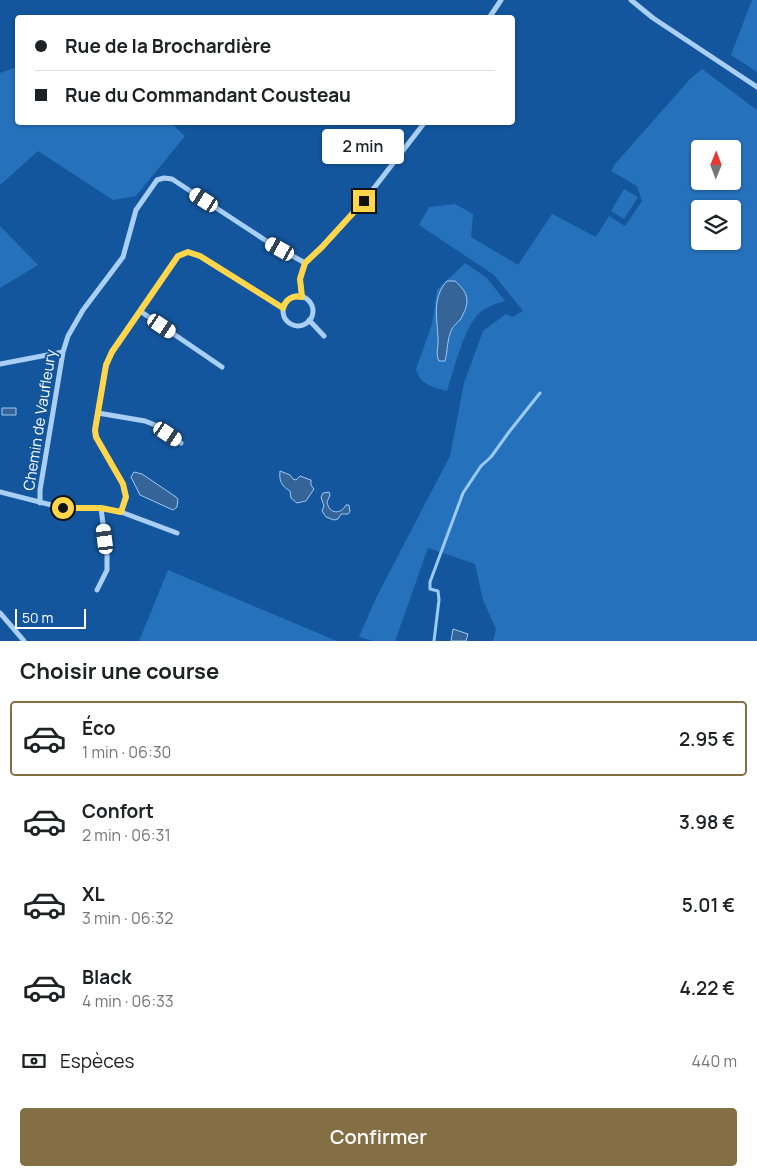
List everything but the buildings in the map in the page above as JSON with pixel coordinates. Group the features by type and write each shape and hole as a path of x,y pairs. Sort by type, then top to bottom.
{"street":[{"path":"491,15 501,0"},
{"path":"631,0 653,18 757,87"},
{"path":"302,297 300,279 305,263 364,201 423,125"},
{"name":"Chemin de Vaufleury","path":"40,503 40,490 63,352 68,336 83,310 123,257 136,210 157,180 164,178 172,180 268,242 305,263"},
{"path":"121,512 126,497 123,484 96,437 95,430 107,362 178,256 188,252 200,256 283,308"},
{"path":"292,297 302,297 312,306 312,316 302,325 292,325 285,318 283,308 292,297"},
{"path":"140,311 222,367"},
{"path":"309,320 324,336"},
{"path":"0,364 63,352"},
{"path":"98,413 145,421 155,425 181,443"},
{"path":"0,492 63,508 101,508 121,512 177,534"},
{"path":"97,590 107,570 108,555 101,508"},
{"path":"0,613 24,641"}],"shaded area":[{"path":"752,0 757,0 757,72 731,55"},
{"path":"15,68 15,125 173,125 185,136 136,196 113,200 38,151 0,185 0,73"},
{"path":"702,69 757,110 757,641 493,641 496,629 483,600 475,564 428,548 395,641 373,641 359,637 376,598 450,456 464,383 483,331 506,314 513,317 523,311 494,275 419,225 429,207 455,204 473,214 471,237 518,265 552,214 596,237 609,216 625,226 642,201 637,186 611,171 615,164 691,78"},
{"path":"624,189 638,197 624,219 611,211"},
{"path":"0,226 38,265 0,288"},
{"path":"465,263 486,277 505,301 485,309 470,325 462,343 447,391 424,382 416,369 432,324 437,290"},
{"path":"447,281 455,281 464,290 467,304 460,320 450,333 445,361 439,361 437,356 437,301 442,287"},
{"path":"2,408 16,408 16,415 2,415"},
{"path":"280,471 296,480 300,476 311,480 311,485 314,489 306,501 297,503 291,498 290,491 281,482"},
{"path":"134,472 142,474 176,497 178,499 177,507 173,510 140,495 131,477"},
{"path":"329,492 330,495 327,502 330,509 338,512 346,505 349,505 350,512 348,514 341,514 338,519 334,520 326,517 322,511 324,506 321,497 323,493"},
{"path":"168,570 337,641 139,641"},
{"path":"453,629 468,634 466,641 451,641"}],"waterway":[{"path":"434,641 439,600 438,591 430,589 430,582 463,493 481,466 491,457 540,393"}],"route":[{"path":"63,508 101,508 121,512 126,497 123,484 96,437 95,430 106,365 112,352 178,256 188,252 200,256 283,308 292,297 302,297 300,279 305,263 364,201"}]}
